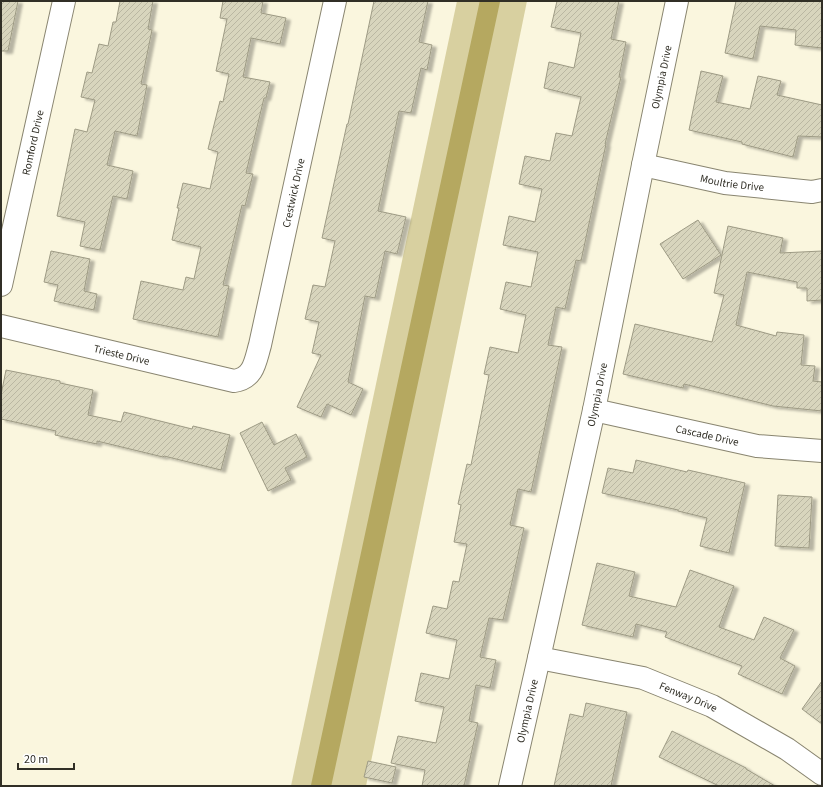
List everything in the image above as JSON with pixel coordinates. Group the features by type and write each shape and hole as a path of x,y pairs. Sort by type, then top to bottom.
{"street":[{"name":"Romford Drive","path":"1,285 64,1"},
{"name":"Crestwick Drive","path":"242,379 252,370 260,346 335,1"},
{"name":"Olympia Drive","path":"510,786 594,410 676,1"},
{"name":"Moultrie Drive","path":"643,165 725,183 812,192 822,190"},
{"name":"Trieste Drive","path":"1,326 234,381 242,379"},
{"name":"Cascade Drive","path":"594,410 757,446 822,451"},
{"name":"Fenway Drive","path":"539,658 643,678 712,706 787,749 822,774"}],"shaded area":[{"path":"457,1 527,1 366,786 291,786"}],"building":[{"path":"1,1 18,1 8,51 1,51"},
{"path":"120,1 153,1 148,29 152,30 141,84 147,85 137,136 115,131 107,165 133,171 127,199 113,196 100,250 80,246 85,222 57,216 75,129 87,132 95,100 81,97 87,72 92,73 99,44 108,46 113,22 116,22"},
{"path":"223,1 263,1 261,13 286,18 280,44 251,38 243,77 270,82 266,98 264,98 246,173 253,174 245,206 242,205 223,285 229,286 218,337 133,319 141,281 183,290 186,277 194,279 201,247 172,240 183,183 210,189 218,152 208,149 220,101 223,102 229,74 216,71 227,19 220,18"},
{"path":"374,1 428,1 419,42 432,45 427,70 421,68 411,113 399,111 378,211 406,217 397,254 385,251 375,298 365,296 348,382 363,389 351,415 327,404 321,417 297,407 321,355 312,353 319,322 305,319 313,285 325,287 335,241 322,238"},
{"path":"557,1 619,1 611,39 626,42 619,77 621,77 605,144 581,261 576,260 565,309 556,307 548,345 562,347 531,492 518,489 510,525 524,528 503,620 489,618 480,657 496,660 490,688 476,685 469,721 478,723 464,786 422,786 425,770 391,763 398,736 436,743 444,707 415,701 421,673 449,679 457,640 426,633 433,606 447,609 453,581 459,582 467,544 454,542 461,505 458,504 467,464 471,465 489,375 484,374 490,347 518,353 526,315 500,309 506,282 531,287 538,252 503,245 509,216 535,222 542,189 519,184 525,156 550,161 556,133 572,136 581,97 544,88 549,62 574,68 581,33 551,27"},
{"path":"736,1 822,1 822,48 795,45 796,30 760,26 753,59 725,53"},
{"path":"701,71 723,76 716,102 750,109 758,76 781,81 777,95 822,105 822,137 798,136 793,157 742,144 742,142 689,130"},
{"path":"698,220 721,255 683,279 660,244"},
{"path":"728,226 783,238 780,253 822,251 822,300 807,301 807,288 797,288 797,282 747,272 736,325 776,336 777,332 804,335 801,365 815,366 813,381 822,382 822,411 773,406 684,384 683,388 623,374 635,324 712,342 724,295 714,293"},
{"path":"51,251 90,259 84,291 97,294 94,310 54,301 58,285 44,282"},
{"path":"6,370 60,381 60,383 93,390 88,415 121,422 124,412 192,429 193,426 230,435 221,470 97,441 97,444 55,435 56,431 1,419 1,395"},
{"path":"262,422 274,445 296,434 307,457 285,468 291,480 268,491 240,433"},
{"path":"636,460 687,472 688,470 745,483 729,553 700,546 707,518 602,493 608,468 633,473"},
{"path":"778,495 812,497 809,548 775,546"},
{"path":"597,563 635,572 629,596 676,607 690,570 734,586 719,627 754,640 764,617 794,630 780,658 795,666 782,694 738,674 742,666 665,637 667,632 636,624 633,637 582,625"},
{"path":"822,681 822,724 802,709"},
{"path":"586,703 627,712 611,786 554,786 570,714 583,717"},
{"path":"672,731 746,768 775,786 719,786 659,757"},
{"path":"368,761 396,767 392,783 364,777"}],"waterway":[{"path":"321,786 490,1"}]}
